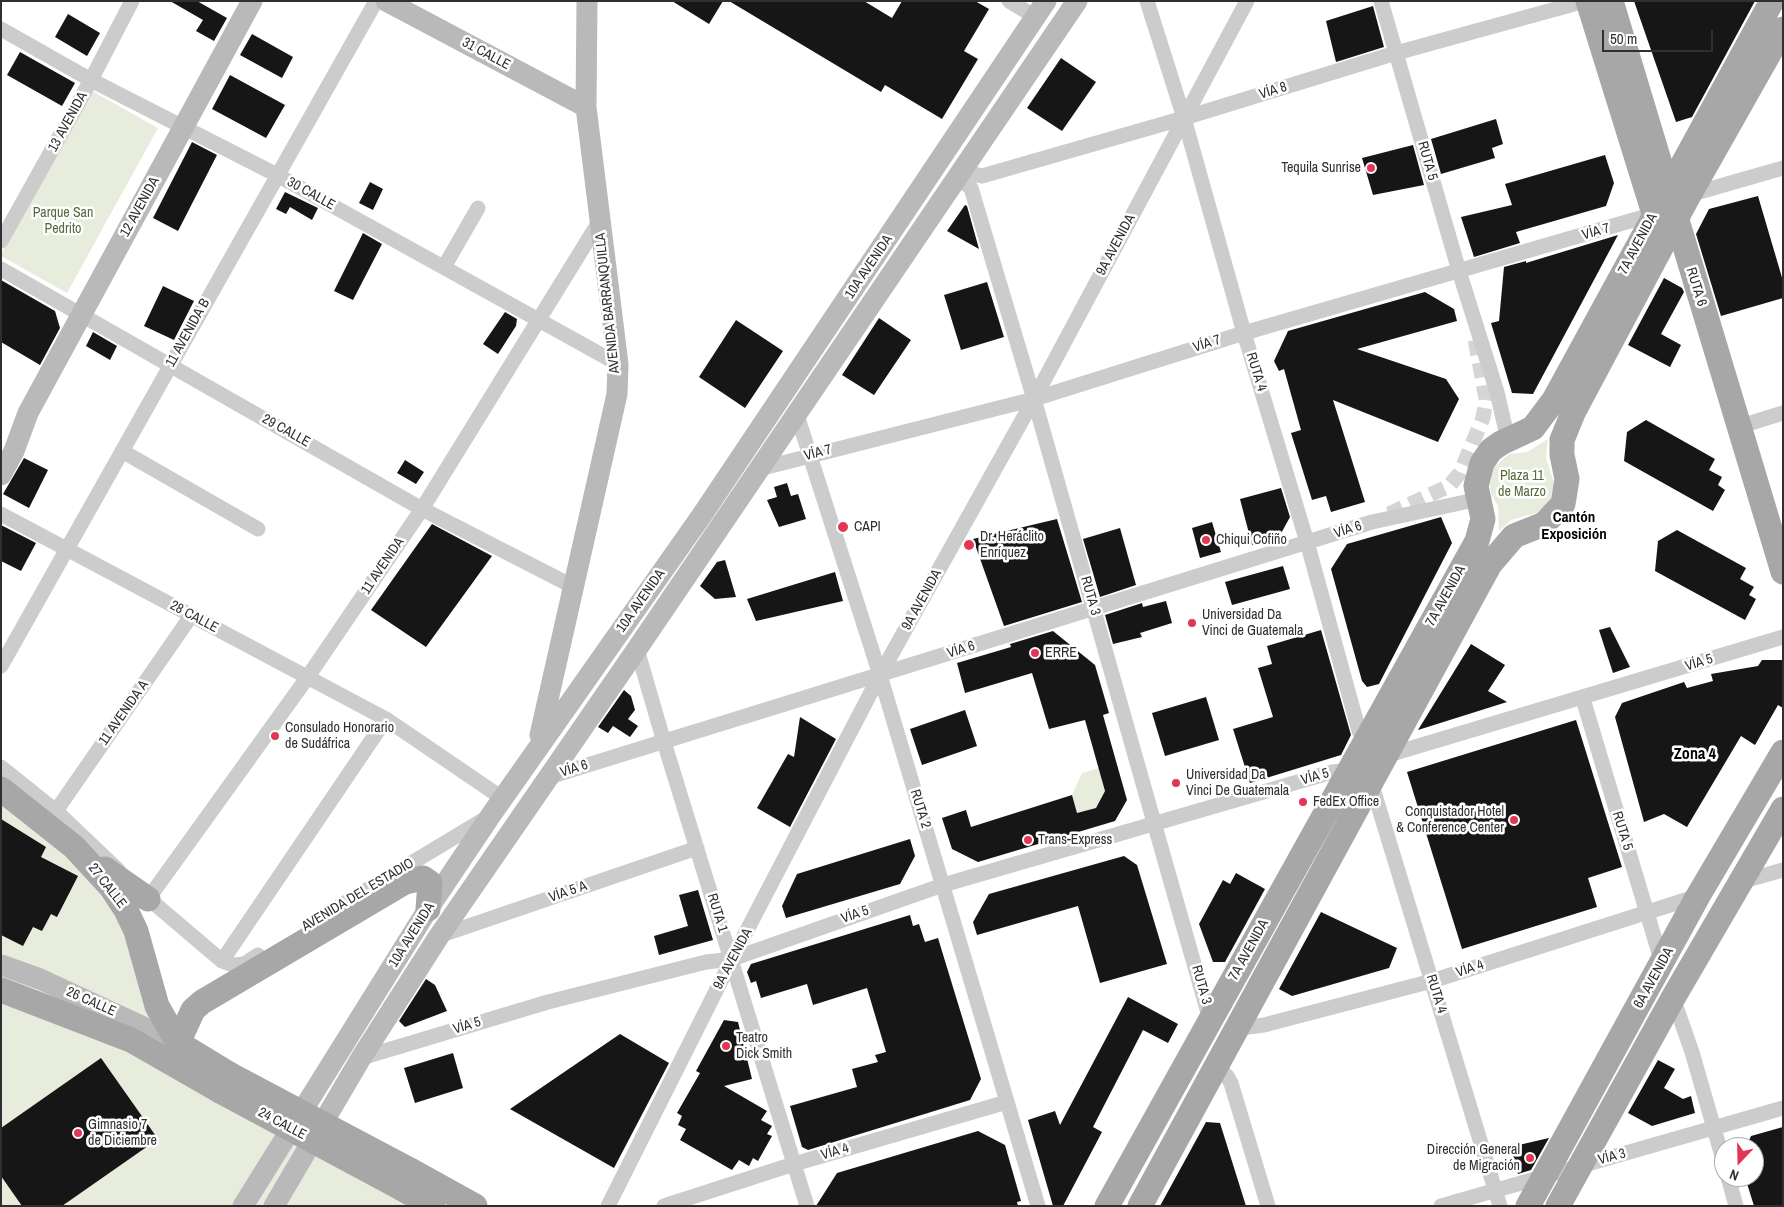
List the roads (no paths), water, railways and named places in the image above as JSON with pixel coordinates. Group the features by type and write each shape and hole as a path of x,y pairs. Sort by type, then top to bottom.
{"main road":[{"name":"12 AVENIDA","path":"1,475 14,451 28,413 252,1"},
{"name":"31 CALLE","path":"386,1 586,107"},
{"name":"AVENIDA BARRANQUILLA","path":"538,746 617,394 618,364 586,107 587,1"},
{"name":"10A AVENIDA","path":"274,1206 361,1058 439,936 797,415 1077,1"},
{"name":"RUTA 6","path":"1586,1 1738,427 1783,572"},
{"name":"RUTA 6","path":"1611,1 1678,194 1665,218"},
{"path":"1678,194 1772,1"},
{"path":"964,168 975,141 1041,41 1043,30 1041,9"},
{"name":"10A AVENIDA","path":"247,1204 428,909 538,746 732,470 1041,9"},
{"path":"1678,194 1783,29"},
{"name":"7A AVENIDA","path":"1107,1206 1350,770 1375,749 1494,558 1514,536 1544,524 1563,504 1567,479 1561,447 1567,427 1664,244 1665,218"},
{"name":"7A AVENIDA","path":"1140,1206 1371,782 1375,749 1477,540 1483,519 1477,477 1482,463 1492,450 1533,428 1554,400 1665,218"},
{"name":"12 AVENIDA","path":"1,446 28,413"},
{"path":"732,470 753,478"},
{"name":"6A AVENIDA","path":"1528,1206 1698,896 1783,752"},
{"name":"27 CALLE","path":"1,789 74,847 111,888 126,910 136,930 157,1006 178,1044"},
{"name":"6A AVENIDA","path":"1558,1206 1673,998 1783,809"},
{"path":"74,847 148,899"},
{"path":"178,1044 193,1010 202,1002 405,882 423,878 430,883 431,892 428,909"},
{"name":"26 CALLE","path":"1,965 40,979 178,1044"},
{"path":"1,974 100,1017 130,1040"},
{"name":"26 CALLE","path":"1,990 130,1040"},
{"name":"24 CALLE","path":"130,1040 225,1082 406,1179 475,1206"},
{"name":"24 CALLE","path":"178,1044 225,1082"},
{"name":"24 CALLE","path":"406,1179 433,1206"}],"street":[{"name":"13 AVENIDA","path":"1,241 91,80 132,1"},
{"name":"11 AVENIDA B","path":"1,666 376,1"},
{"path":"1009,1 1041,9"},
{"name":"RUTA 4","path":"1147,1 1184,118 1244,333 1307,542 1359,731 1375,749"},
{"name":"9A AVENIDA","path":"608,1206 732,959 880,675 1034,399 1247,1"},
{"name":"RUTA 5","path":"1381,1 1459,271 1497,392 1508,440"},
{"name":"VÍA 8","path":"964,168 982,176 1184,118 1396,53 1586,1"},
{"name":"30 CALLE","path":"1,29 91,80 277,175 618,364"},
{"name":"RUTA 3","path":"964,168 1034,399 1210,1020"},
{"path":"1678,194 1783,168"},
{"path":"444,267 478,208"},
{"name":"VÍA 7","path":"753,478 810,455 1034,399 1244,333 1459,271 1665,218"},
{"name":"11 AVENIDA","path":"148,899 307,678 422,509 540,321 599,222"},
{"name":"29 CALLE","path":"1,269 422,509 574,587"},
{"name":"RUTA 5","path":"1474,320 1475,339"},
{"path":"1738,427 1783,413"},
{"name":"RUTA 2","path":"797,415 880,675 1038,1206"},
{"path":"122,452 258,529"},
{"name":"VÍA 6","path":"549,777 1379,519 1421,509 1479,499"},
{"name":"28 CALLE","path":"1,514 386,719 497,807"},
{"name":"11 AVENIDA A","path":"56,811 191,616"},
{"name":"VÍA 5","path":"1375,749 1583,699 1783,637"},
{"name":"RUTA 1","path":"637,649 807,1206"},
{"name":"RUTA 5","path":"1583,699 1662,963"},
{"path":"222,962 386,719"},
{"name":"27 CALLE","path":"1,767 56,811 148,899 222,962"},
{"name":"VÍA 5","path":"361,1058 548,1002 706,962 732,959 943,886 1332,772 1350,770"},
{"name":"RUTA 4","path":"1371,782 1500,1206"},
{"name":"AVENIDA DEL ESTADIO","path":"222,962 233,965 244,964 497,807"},
{"name":"VÍA 5 A","path":"439,936 697,848"},
{"path":"1740,882 1783,870"},
{"name":"VÍA 4","path":"1240,1022 1249,1027 1264,1025 1432,981 1698,896"},
{"path":"1673,998 1717,1137"},
{"path":"1216,1066 1227,1076 1231,1083 1268,1206"},
{"name":"VÍA 4","path":"664,1206 794,1164 1007,1102"},
{"name":"VÍA 3","path":"1441,1206 1783,1108"},
{"path":"1731,1187 1736,1206"}],"tunnel":[{"path":"1389,514 1449,486 1460,473 1483,418 1486,399 1475,339"}],"place":[{"name":"Tequila Sunrise","path":"1371,168"},
{"name":"CAPI","path":"843,527"},
{"name":"Chiqui Cofiño","path":"1206,540"},
{"name":"Dr. Heráclito Enríquez","path":"969,545"},
{"name":"Universidad Da Vinci de Guatemala","path":"1192,623"},
{"name":"ERRE","path":"1035,653"},
{"name":"Consulado Honorario de Sudáfrica","path":"275,736"},
{"name":"Universidad Da Vinci De Guatemala","path":"1176,783"},
{"name":"FedEx Office","path":"1303,802"},
{"name":"Conquistador Hotel & Conference Center","path":"1514,820"},
{"name":"Trans-Express","path":"1028,840"},
{"name":"Teatro Dick Smith","path":"726,1046"},
{"name":"Gimnasio 7 de Diciembre","path":"78,1133"},
{"name":"Dirección General de Migración","path":"1530,1158"}],"district":[{"name":"Cantón Exposición","path":"1574,526"},
{"name":"Zona 4","path":"1695,755"}],"park label":[{"name":"Parque San Pedrito","path":"63,222"},
{"name":"Plaza 11 de Marzo","path":"1522,484"}]}
